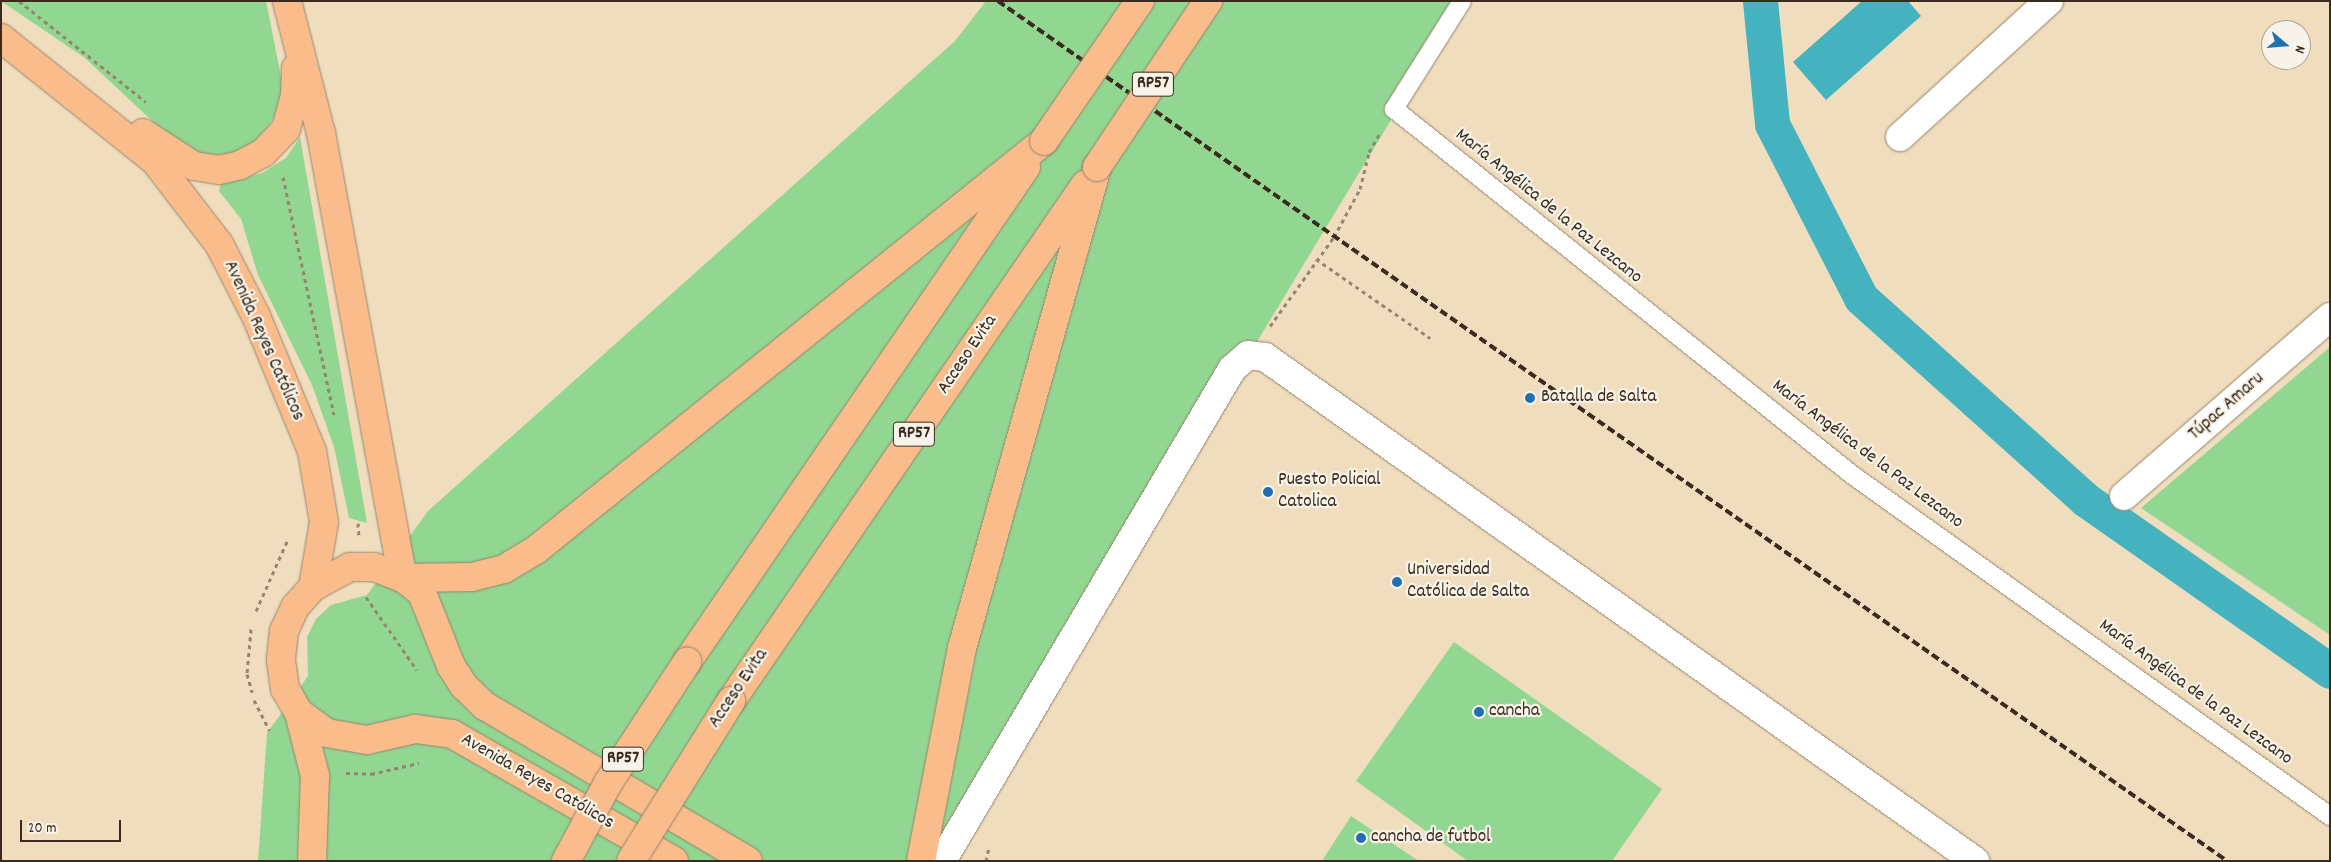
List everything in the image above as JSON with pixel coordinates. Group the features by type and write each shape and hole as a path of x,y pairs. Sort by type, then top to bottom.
{"main road":[{"path":"287,1 296,49 321,133 403,578 472,577 504,569 537,549 1044,141"},
{"name":"RP57","path":"566,861 608,783 687,662 1140,1"},
{"name":"Acceso Evita","path":"631,861 731,701 1097,167 1208,1"},
{"path":"1,32 160,145 194,166 219,170 263,153 286,129 295,96 296,49"},
{"name":"Avenida Reyes Católicos","path":"1,38 155,162 219,244 256,316 312,451 324,522 313,587"},
{"path":"921,861 962,648 1097,167"},
{"name":"Avenida Reyes Católicos","path":"674,861 452,734 415,729 367,740 347,739 327,732 299,713 285,689 281,659 284,631 295,607 313,587 350,567 374,567 403,578 422,593 451,666 464,686 485,706 748,861"},
{"path":"299,713 315,776 312,861"}],"street":[{"path":"1900,137 2049,1"},
{"name":"Túpac Amaru","path":"2124,496 2330,317"},
{"path":"942,861 1232,369 1248,355 1265,357 1974,861"}],"lane":[{"name":"María Angélica de la Paz Lezcano","path":"1462,1 1394,109 1851,474 2330,816"}],"path":[{"path":"1316,259 1430,338"}],"green space":[{"path":"1,1 266,1 284,92 277,113 260,138 235,154 207,155 179,146 85,58"},
{"path":"986,1 1463,1 943,861 258,861 267,733 308,676 307,637 316,619 331,605 367,595 428,511 955,41"},
{"path":"300,137 367,523 349,518 334,447 312,385 258,275 241,219 219,191 221,183 262,173 286,158"},
{"path":"2330,347 2330,635 2141,508"},
{"name":"cancha","path":"1454,642 1662,789 1612,861 1468,861 1356,781"},
{"name":"cancha de futbol","path":"1351,816 1419,861 1322,861"}],"water":[{"path":"1862,1 1908,1 1921,16 1826,100 1793,62"}],"waterway":[{"path":"1760,1 1772,124 1861,298 2086,500 2330,671"}],"railway":[{"path":"998,1 2227,861"}],"place":[{"name":"Batalla de Salta","path":"1530,398"},
{"name":"Puesto Policial Catolica","path":"1268,492"},
{"name":"Universidad Católica de Salta","path":"1397,582"},
{"name":"cancha","path":"1479,712"},
{"name":"cancha de futbol","path":"1361,838"}]}
